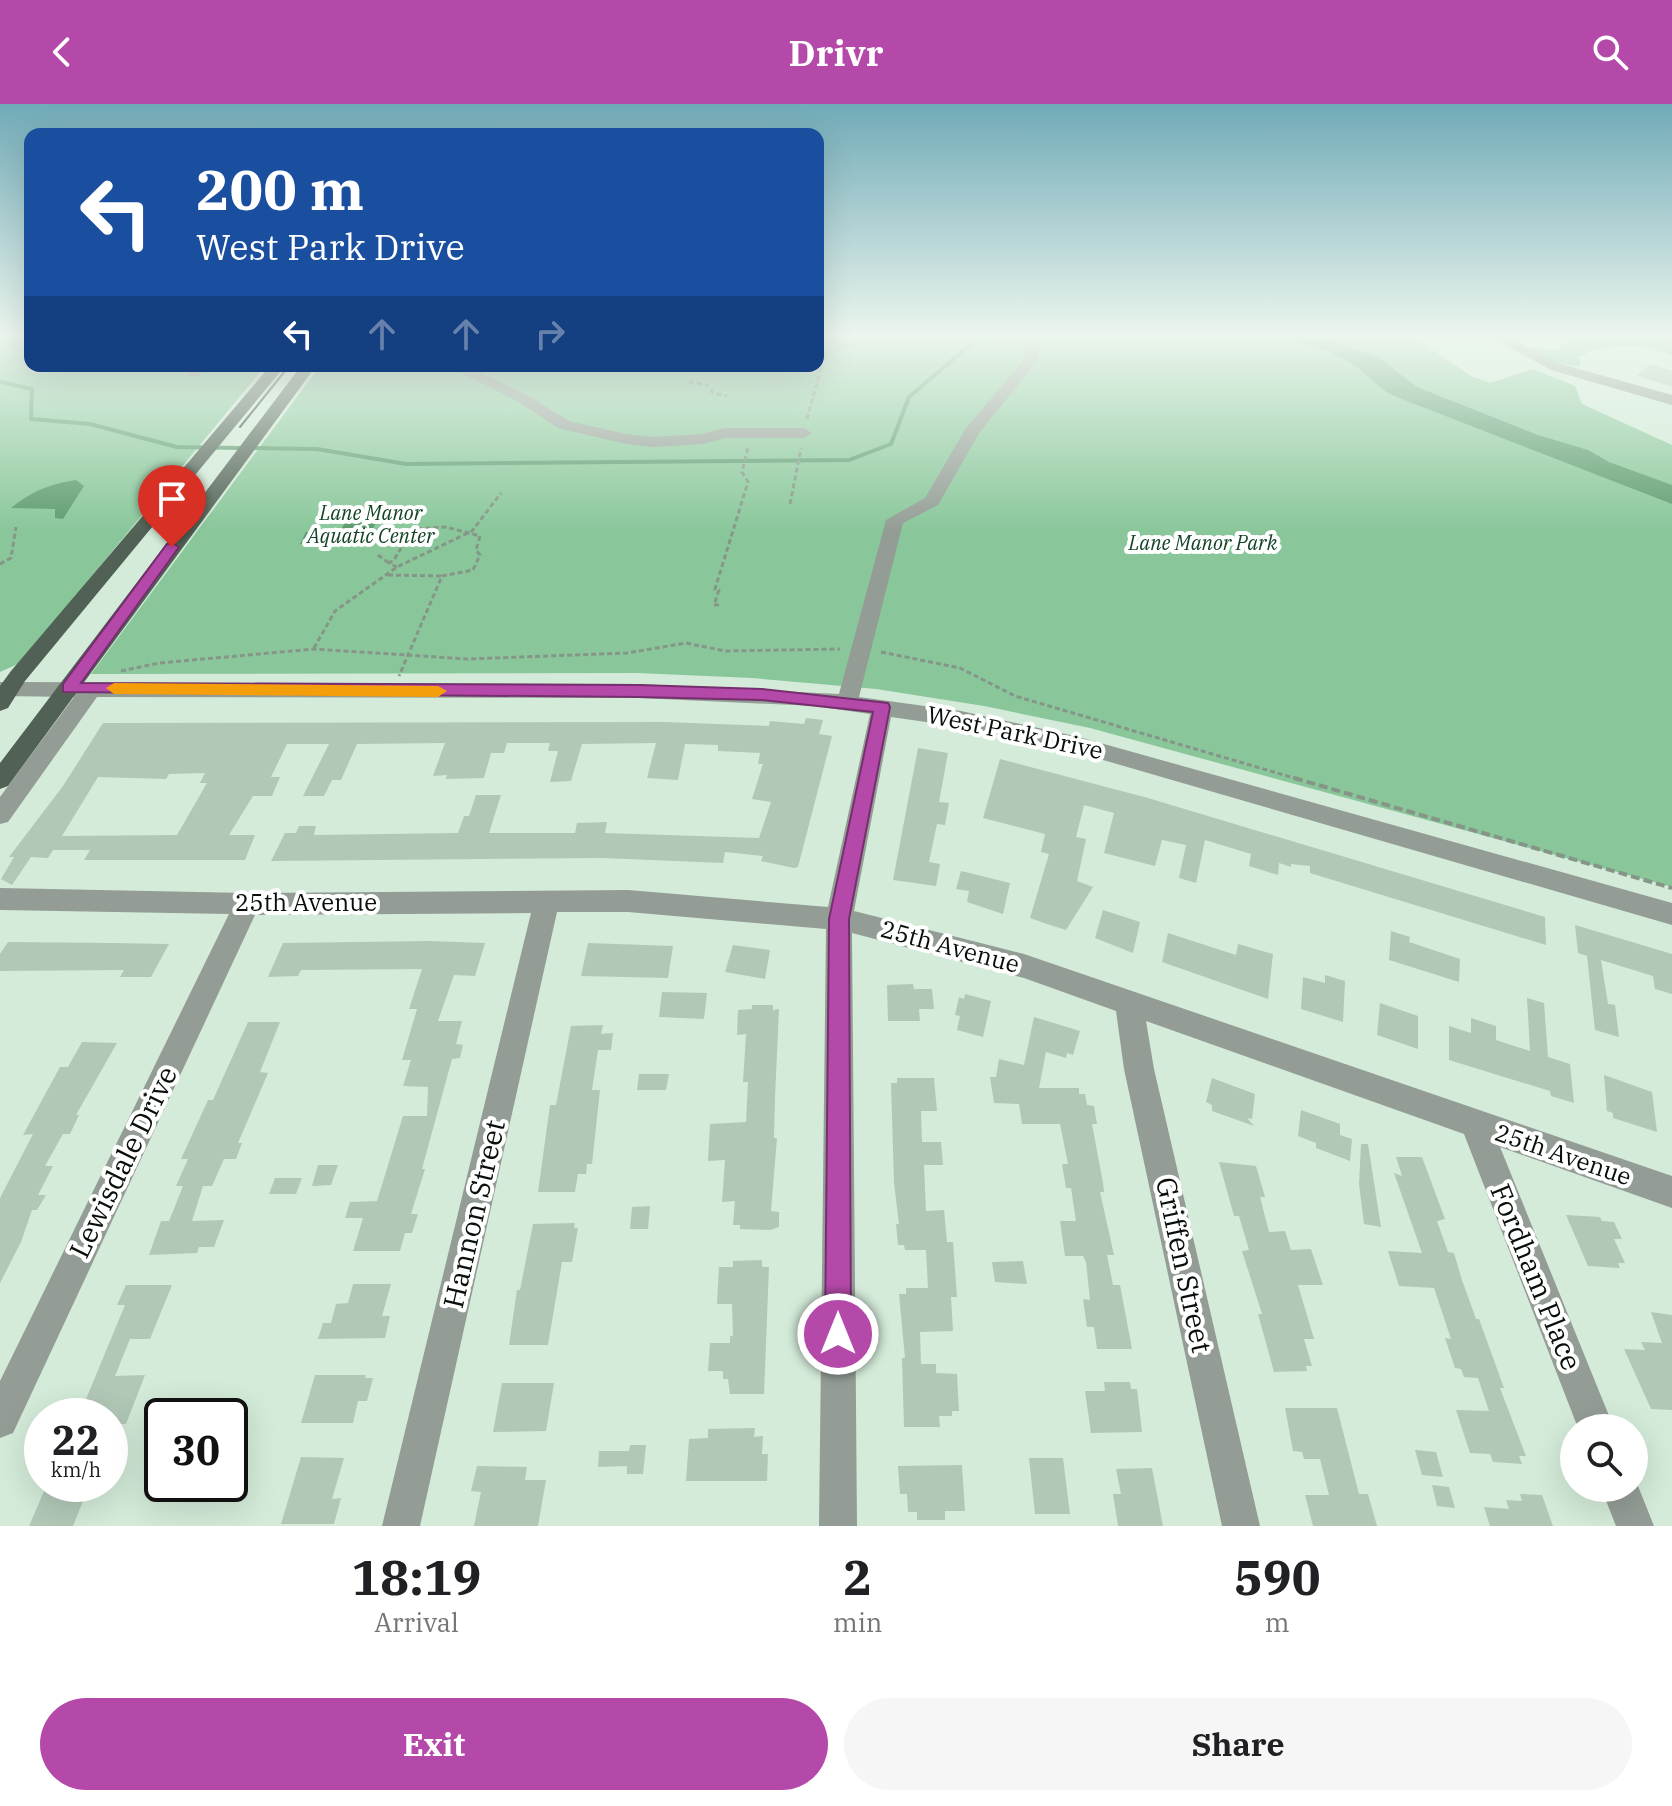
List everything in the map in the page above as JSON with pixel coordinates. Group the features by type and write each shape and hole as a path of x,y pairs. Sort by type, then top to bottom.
{"main road":[{"path":"4,693 251,399"},
{"path":"0,780 80,688 228,472 283,399"}],"street":[{"path":"524,399 564,425 613,437 653,442 703,439 724,433 803,436"},
{"path":"847,703 895,520 932,501 972,431 999,399"},
{"path":"0,815 80,688"},
{"name":"West Park Drive","path":"4,693 80,688 639,691 762,694 882,707 992,725 1079,745 1672,914"},
{"path":"838,1526 839,919 882,707"},
{"name":"25th Avenue","path":"0,899 247,904 628,901 839,919 894,930 1024,966 1672,1192"},
{"name":"Hannon Street","path":"401,1526 546,902"},
{"name":"Lewisdale Drive","path":"0,1420 247,904"},
{"name":"Griffen Street","path":"1129,1004 1139,1069 1241,1526"},
{"name":"Fordham Place","path":"1476,1126 1590,1414"},
{"path":"1626,1502 1635,1526"}],"path":[{"path":"790,504 813,399"},
{"path":"719,605 714,605 719,590 715,589 748,482 742,472 749,445"},
{"path":"314,649 335,611 397,567 472,531 501,493"},
{"path":"0,564 11,558 16,527"},
{"path":"385,575 442,576 473,570 480,555 476,550 480,536 472,531 440,527 412,529 394,560 389,563"},
{"path":"378,555 397,567"},
{"path":"394,691 442,576"}],"green space":[{"path":"0,399 237,399 20,663 0,672"},
{"name":"Lane Manor Park","path":"295,399 1580,399 1582,404 1672,445 1672,887 1090,728 984,706 876,689 752,678 637,673 91,674"}],"shaded area":[{"path":"1403,399 1448,399 1538,435 1588,450 1609,462 1672,485 1672,504"},
{"path":"76,480 84,486 63,519 55,518 55,509 11,508 42,489"},
{"path":"402,510 398,518 378,518 366,543 300,544 306,532 354,531 355,528 342,528 346,520 362,517 348,517 351,511"}],"building":[{"path":"806,718 823,720 819,734 832,736 798,867 794,868 761,861 763,856 725,852 723,863 602,858 271,861 285,833 296,833 299,826 316,826 314,835 458,833 464,816 469,816 476,795 501,795 489,833 575,833 577,823 607,822 605,833 759,838 771,802 752,799 763,764 758,764 760,753 718,751 718,745 685,744 678,780 647,778 656,743 582,744 571,781 550,782 558,751 548,751 550,743 507,743 504,753 491,753 484,778 446,779 447,775 433,776 445,743 357,744 341,780 332,780 324,796 303,796 329,744 287,744 271,777 280,777 272,796 253,796 229,835 255,835 245,860 84,860 90,850 53,850 48,858 31,857 12,885 1,879 14,857 9,857 63,786 103,723 665,722 769,726 770,721 804,724","holes":["205,773 200,783 207,783 177,835 62,836 98,777 166,779 169,774"]},
{"path":"918,748 948,753 939,802 949,803 945,825 937,824 929,862 940,864 936,886 893,880"},
{"path":"1000,759 1148,798 1545,917 1546,945 1310,873 1310,866 1291,864 1291,867 1279,863 1278,875 1249,866 1251,854 1205,840 1196,883 1179,878 1186,845 1162,840 1155,866 1104,853 1114,813 1084,805 1076,837 1086,839 1077,881 1093,887 1066,930 1047,924 1030,918 1049,854 1041,852 1045,834 983,818"},
{"path":"961,871 1010,883 1003,914 967,902 969,891 956,889"},
{"path":"1103,910 1140,922 1133,953 1095,938"},
{"path":"1575,925 1672,954 1672,994 1655,989 1653,976 1601,960 1608,1004 1615,1005 1619,1037 1595,1030 1587,956 1578,953"},
{"path":"1391,931 1410,937 1409,942 1460,959 1459,982 1389,960"},
{"path":"1168,933 1236,955 1238,944 1273,954 1268,999 1162,962"},
{"path":"8,942 169,944 151,977 120,977 124,970 0,971 0,954"},
{"path":"283,943 485,943 475,976 454,975 438,1021 462,1021 456,1044 463,1045 460,1058 452,1059 411,1214 418,1214 412,1233 405,1233 400,1251 353,1251 363,1218 345,1218 350,1202 377,1201 403,1116 427,1116 428,1087 403,1086 411,1060 402,1060 417,1009 409,1009 422,969 301,970 298,976 268,977"},
{"path":"588,943 673,946 668,978 581,976"},
{"path":"733,945 770,950 765,979 725,972"},
{"path":"1325,975 1345,981 1343,1022 1301,1009 1303,977 1325,983"},
{"path":"913,984 914,989 932,989 934,1009 919,1009 920,1021 888,1021 887,985"},
{"path":"662,992 707,993 704,1019 659,1017"},
{"path":"965,994 991,1001 983,1037 957,1030 960,1016 955,1015 959,997 964,999"},
{"path":"1527,998 1544,1003 1548,1057 1570,1064 1574,1103 1551,1096 1550,1091 1449,1060 1449,1026 1471,1033 1471,1018 1496,1026 1496,1040 1530,1051"},
{"path":"1380,1003 1418,1016 1418,1049 1377,1035"},
{"path":"752,1005 773,1005 773,1010 779,1009 774,1138 777,1138 771,1211 779,1212 779,1227 770,1230 740,1229 740,1225 733,1225 735,1201 722,1202 725,1160 708,1161 710,1124 746,1122 748,1082 743,1082 746,1034 737,1035 738,1010 752,1009"},
{"path":"1034,1017 1080,1031 1073,1055 1067,1053 1066,1058 1046,1052 1039,1088 1079,1088 1079,1094 1085,1094 1087,1105 1094,1106 1097,1124 1092,1124 1104,1192 1100,1192 1114,1255 1107,1255 1113,1285 1120,1285 1132,1349 1097,1349 1094,1327 1087,1327 1083,1299 1090,1300 1086,1262 1083,1256 1065,1256 1060,1221 1076,1221 1071,1188 1066,1188 1062,1164 1068,1164 1060,1124 1022,1124 1019,1104 994,1103 990,1077 996,1077 999,1059 1024,1065"},
{"path":"248,1022 280,1022 260,1072 268,1073 238,1143 242,1143 236,1159 224,1159 212,1186 203,1186 192,1221 224,1220 214,1247 199,1247 197,1253 149,1255 161,1221 169,1221 183,1186 176,1186 188,1159 181,1159 208,1100 213,1100"},
{"path":"603,1025 601,1034 613,1033 611,1050 598,1050 592,1090 600,1090 592,1164 587,1164 586,1174 578,1174 575,1192 538,1192 550,1105 556,1105 571,1026"},
{"path":"82,1042 117,1043 76,1115 79,1115 70,1134 63,1134 45,1166 53,1166 38,1195 46,1195 37,1210 32,1210 21,1242 0,1283 0,1198 33,1134 23,1135 60,1067 68,1067"},
{"path":"639,1074 669,1074 666,1090 637,1090"},
{"path":"1604,1075 1652,1092 1657,1132 1613,1118 1613,1113 1607,1111"},
{"path":"897,1078 934,1078 937,1111 921,1111 922,1142 941,1142 943,1165 924,1165 926,1211 944,1210 947,1242 953,1242 957,1297 951,1297 953,1331 920,1332 921,1364 936,1364 936,1373 957,1374 959,1411 952,1411 952,1416 939,1416 940,1427 904,1427 902,1358 905,1358 899,1294 906,1294 906,1288 928,1288 926,1250 905,1250 904,1245 898,1245 891,1083 897,1083"},
{"path":"1212,1078 1255,1094 1252,1119 1247,1118 1254,1126 1212,1111 1212,1105 1206,1102"},
{"path":"1301,1110 1340,1124 1340,1135 1352,1139 1350,1161 1316,1148 1316,1143 1298,1136"},
{"path":"1361,1144 1368,1144 1381,1227 1364,1224 1359,1184"},
{"path":"1396,1157 1422,1157 1445,1219 1437,1221 1448,1252 1454,1253 1504,1388 1500,1388 1526,1456 1519,1456 1522,1464 1493,1462 1490,1454 1470,1453 1456,1410 1489,1411 1478,1378 1464,1377 1461,1369 1455,1368 1445,1338 1451,1339 1434,1288 1399,1286 1388,1251 1422,1253 1394,1173 1402,1176"},
{"path":"1219,1162 1256,1166 1265,1197 1260,1197 1269,1232 1285,1231 1291,1250 1311,1249 1323,1285 1298,1285 1314,1339 1304,1339 1312,1366 1306,1366 1307,1371 1274,1372 1258,1314 1262,1314 1242,1251 1249,1250 1239,1216 1234,1216"},
{"path":"318,1165 338,1165 331,1185 312,1186"},
{"path":"275,1178 302,1178 296,1194 269,1194"},
{"path":"650,1206 648,1229 630,1229 632,1207"},
{"path":"1566,1215 1600,1217 1602,1221 1614,1222 1622,1239 1614,1239 1625,1263 1618,1263 1620,1268 1588,1266"},
{"path":"575,1223 574,1228 578,1228 572,1262 562,1262 548,1345 509,1345 517,1290 520,1290 533,1224"},
{"path":"762,1260 762,1267 769,1267 764,1394 730,1394 728,1379 723,1379 723,1371 708,1371 710,1343 730,1343 730,1336 733,1336 732,1304 717,1304 719,1267 733,1267 733,1261"},
{"path":"1023,1261 1027,1284 995,1282 992,1262"},
{"path":"353,1284 391,1284 382,1316 390,1316 385,1338 318,1339 323,1323 331,1323 336,1304 348,1303"},
{"path":"126,1285 172,1285 150,1339 130,1339 115,1376 145,1375 128,1419 128,1398 86,1398 125,1305 117,1305"},
{"path":"1651,1312 1672,1315 1672,1410 1651,1409 1624,1349 1645,1350 1641,1342 1662,1343"},
{"path":"315,1375 366,1375 365,1378 373,1378 367,1401 358,1401 353,1423 301,1423"},
{"path":"1104,1382 1130,1382 1131,1389 1137,1389 1142,1432 1091,1433 1085,1391 1105,1391"},
{"path":"502,1383 554,1383 546,1431 493,1432"},
{"path":"1285,1408 1337,1408 1359,1494 1368,1494 1377,1526 1313,1526 1305,1495 1329,1495 1320,1459 1304,1459 1302,1452 1293,1451"},
{"path":"755,1428 754,1437 763,1436 762,1454 768,1454 767,1481 686,1481 689,1439 708,1438 708,1429"},
{"path":"630,1445 646,1445 643,1474 627,1474 627,1466 598,1467 599,1451 629,1451"},
{"path":"1415,1450 1436,1452 1443,1477 1422,1475"},
{"path":"301,1457 344,1458 332,1499 341,1498 334,1524 281,1524"},
{"path":"1029,1458 1063,1458 1070,1514 1035,1514"},
{"path":"962,1465 965,1511 945,1511 945,1520 917,1520 917,1512 908,1512 907,1494 900,1494 898,1466"},
{"path":"477,1466 527,1467 525,1480 546,1480 538,1526 474,1526 481,1492 471,1491"},
{"path":"1152,1468 1163,1526 1118,1526 1113,1494 1121,1494 1116,1469"},
{"path":"1432,1485 1449,1487 1455,1508 1437,1506"},
{"path":"1520,1494 1542,1495 1553,1526 1490,1526 1484,1507 1509,1509 1506,1500 1522,1501"},
{"path":"39,1502 83,1502 73,1526 29,1526"}],"waterway":[{"path":"32,399 31,419 90,424 177,447 317,449 406,464 849,460 891,444 908,399"}],"tram line":[{"path":"240,427 262,399"}],"slow traffic":[{"path":"114,688 438,691"}],"route":[{"path":"172,547 68,688 639,691 762,694 882,707 839,919 838,1334"}],"park label":[{"name":"Lane Manor Aquatic Center","path":"371,524"}]}
